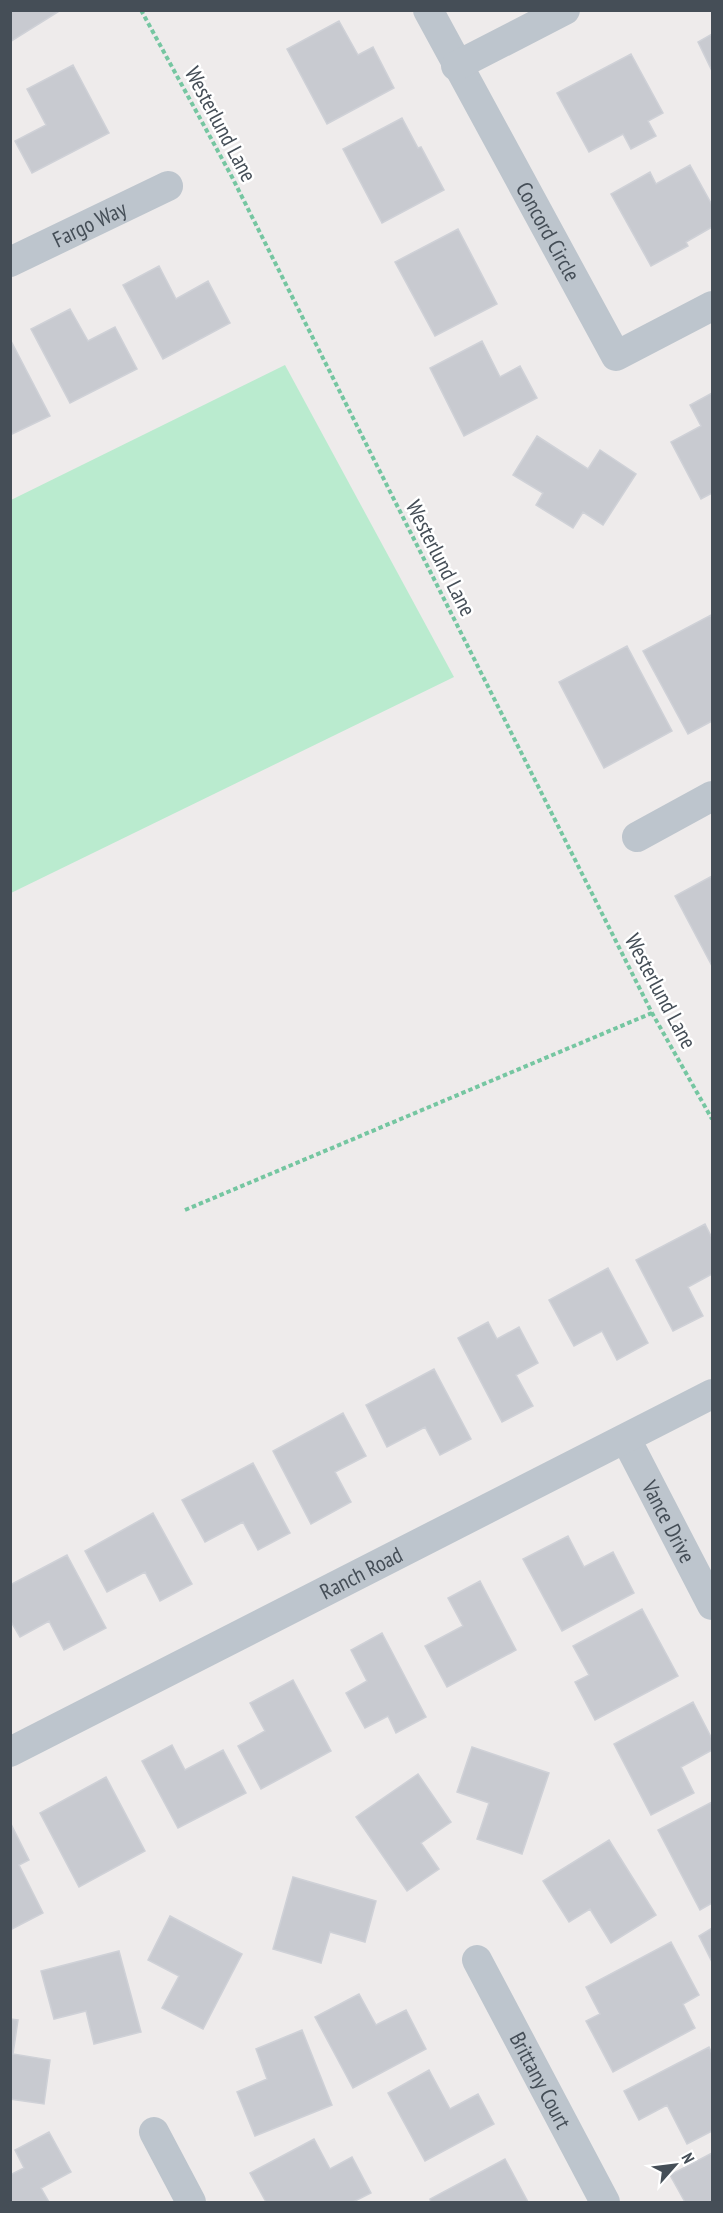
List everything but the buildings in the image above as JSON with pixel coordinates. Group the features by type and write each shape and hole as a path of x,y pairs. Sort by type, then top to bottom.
{"street":[{"name":"Concord Circle","path":"428,10 456,66 616,356 712,306"},
{"path":"456,66 565,10"},
{"name":"Fargo Way","path":"10,262 168,186"},
{"path":"637,837 712,796"},
{"name":"Ranch Road","path":"10,1752 712,1394"},
{"name":"Vance Drive","path":"626,1439 712,1605"},
{"name":"Brittany Court","path":"477,1960 605,2202"},
{"path":"154,2132 191,2202"}],"path":[{"name":"Westerlund Lane","path":"141,10 232,177 652,1013 712,1119"},
{"path":"184,1210 652,1013"}],"green space":[{"path":"285,365 454,677 11,893 11,500"}]}
